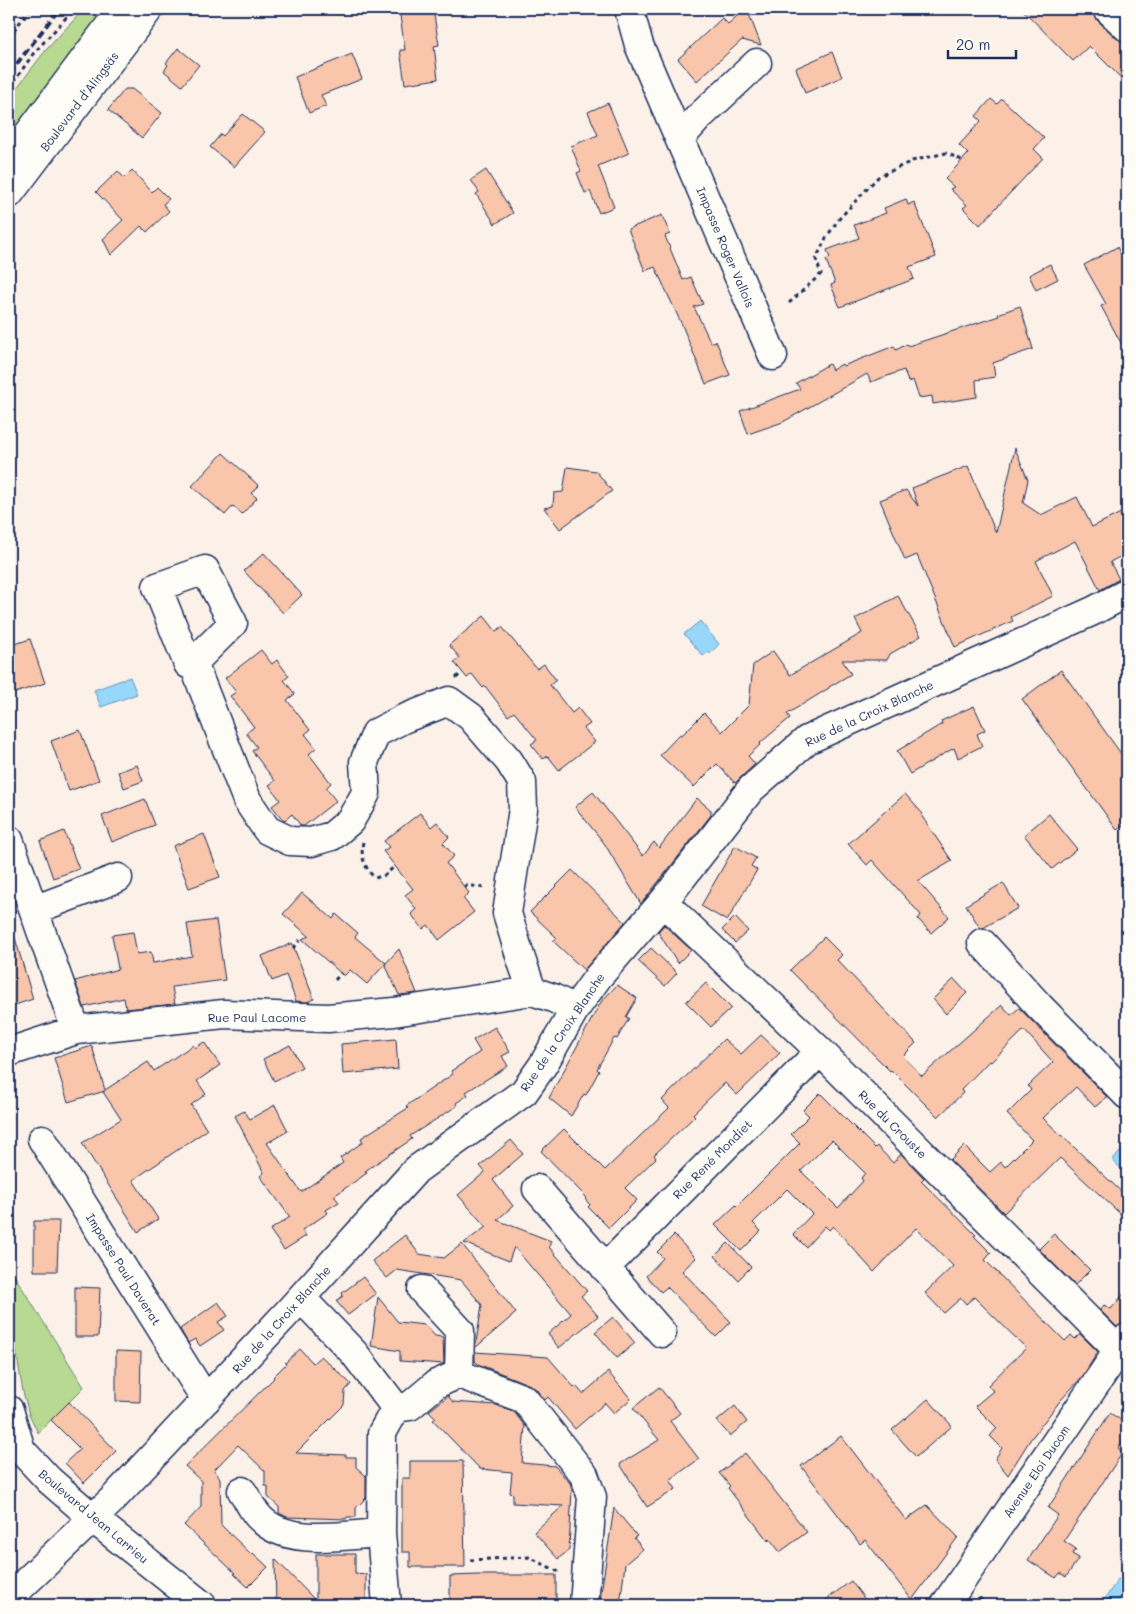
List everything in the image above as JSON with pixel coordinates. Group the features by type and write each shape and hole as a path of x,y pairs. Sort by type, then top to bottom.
{"street":[{"name":"Boulevard d'Alingsäs","path":"9,160 122,9"},
{"name":"Boulevard d'Alingsäs","path":"9,194 149,9"},
{"name":"Impasse Roger Vallois","path":"629,9 639,45 773,356"},
{"path":"1108,9 1127,27"},
{"path":"680,138 699,117 758,63"},
{"name":"Rue de la Croix Blanche","path":"9,1598 94,1518 301,1298 416,1170 524,1092 598,977 663,902 750,789 807,740 1093,611 1127,593"},
{"path":"193,663 247,800 267,830 290,841 311,842 332,836 350,821 366,793 364,762 376,733 403,719 449,701 472,717 509,760 522,782 524,809 507,913 532,991"},
{"path":"9,840 23,900 76,1030"},
{"path":"23,900 118,878"},
{"name":"Rue du Crouste","path":"663,902 820,1051 1122,1344"},
{"path":"982,943 1040,1007 1127,1095"},
{"name":"Rue Paul Lacome","path":"9,1052 76,1030 224,1014 338,1017 394,1012 532,991 553,998 575,1010"},
{"name":"Rue René Mondiet","path":"605,1268 820,1051"},
{"name":"Impasse Paul Daverat","path":"42,1139 206,1400"},
{"path":"536,1189 662,1333"},
{"path":"422,1290 460,1332 459,1374"},
{"path":"301,1298 354,1353 396,1408"},
{"name":"Avenue Eloi Ducom","path":"945,1605 1122,1344"},
{"path":"396,1408 410,1406 436,1384 459,1374 524,1399 584,1475 592,1497 585,1596"},
{"path":"387,1605 381,1533 382,1433 396,1408"},
{"name":"Boulevard Jean Larrieu","path":"9,1410 21,1450 48,1480 202,1605"},
{"path":"242,1491 259,1517 279,1532 303,1537 381,1533"}],"path":[{"path":"9,37 30,9"},
{"path":"9,89 33,54 74,9"},
{"path":"789,303 821,274 816,260 826,238 838,220 878,177 912,161 946,153 962,160"},
{"path":"1124,197 1127,201"},
{"path":"364,836 362,849 365,865 369,873 375,878 385,875 395,866"},
{"path":"293,948 300,940"},
{"path":"335,980 341,973"},
{"path":"470,1560 528,1558 545,1564 585,1596"}],"green space":[{"path":"84,9 105,9 9,141 9,98 46,50"},
{"path":"9,1267 84,1387 38,1433 29,1414 23,1392 9,1323"}],"water":[{"path":"700,621 719,644 710,654 708,652 703,656 684,634"},
{"path":"130,677 137,694 101,707 94,690"},
{"path":"1124,1148 1127,1150 1127,1174 1112,1160"},
{"path":"1118,1579 1127,1585 1127,1599 1123,1605 1101,1605"}],"building":[{"path":"399,9 433,9 439,45 434,46 438,79 405,84 400,50 405,50"},
{"path":"747,9 761,45 742,40 697,81 678,59 722,18 728,24"},
{"path":"1022,9 1093,9 1093,14 1097,20 1116,38 1127,42 1127,84 1089,46 1073,61"},
{"path":"178,48 199,65 182,86 164,71 168,65 166,63"},
{"path":"832,52 842,77 805,93 796,68"},
{"path":"352,54 362,79 321,95 326,106 309,113 295,77"},
{"path":"125,89 132,89 162,113 142,138 108,110"},
{"path":"991,99 997,104 1002,99 1044,138 1034,149 1043,158 980,225 963,208 967,205 950,189 954,187 945,179 968,154 959,145 981,121 976,116"},
{"path":"608,103 629,153 598,166 614,207 599,213 590,191 585,193 577,173 581,171 571,146 598,135 588,112"},
{"path":"243,114 265,132 234,167 210,147"},
{"path":"132,170 152,192 157,187 169,199 163,204 169,211 147,232 141,226 111,255 103,239 123,220 96,192 118,171 124,178"},
{"path":"486,170 513,213 495,224 476,194 479,192 471,180"},
{"path":"906,199 908,205 914,202 936,257 909,267 914,279 840,307 831,285 835,283 826,260 830,258 827,250 859,238 854,225 886,213 884,208"},
{"path":"662,215 670,234 665,236 683,280 691,277 703,304 694,307 711,343 716,341 730,375 706,384 682,325 655,267 645,271 628,229"},
{"path":"1117,247 1127,265 1127,354 1101,306 1106,304 1084,265"},
{"path":"1050,264 1058,279 1036,290 1029,275"},
{"path":"1020,306 1033,349 993,363 995,377 976,380 977,397 933,404 932,396 919,398 913,380 908,382 904,370 871,382 867,374 783,422 748,434 740,411 800,389 796,383 829,364 832,370 842,364 843,366 894,346 896,350 907,344 908,346 999,316 998,314"},
{"path":"1015,448 1028,480 1023,503 1041,515 1077,497 1092,527 1127,510 1127,553 1110,562 1119,579 1100,590 1075,541 1036,561 1053,596 1011,617 1013,621 955,647 917,555 905,560 880,500 906,490 918,506 912,488 968,466 996,533"},
{"path":"223,453 259,486 251,493 257,498 242,514 233,506 225,515 192,486"},
{"path":"567,467 596,471 612,491 560,529 544,508 553,506 554,493 563,492"},
{"path":"264,553 302,595 283,613 244,571"},
{"path":"898,596 921,636 890,654 887,660 842,660 851,674 787,714 790,718 760,743 748,756 755,764 735,783 717,764 694,787 660,755 704,713 722,732 749,705 753,665 773,651 790,675 862,633 855,619"},
{"path":"484,616 496,631 502,627 537,669 544,664 556,680 550,685 572,713 578,708 590,724 584,728 595,742 559,770 548,756 543,759 531,744 537,740 514,712 508,716 485,686 483,688 472,674 467,678 454,662 460,658 449,645"},
{"path":"30,639 45,683 9,695 9,646"},
{"path":"261,650 272,664 277,660 289,676 284,680 295,694 287,700 310,730 305,734 316,748 309,754 331,783 326,788 336,801 304,826 301,826 292,814 284,821 272,806 280,800 269,785 275,781 252,751 257,747 246,733 254,727 230,696 236,692 225,678"},
{"path":"1061,670 1127,762 1127,822 1117,830 1022,699"},
{"path":"974,706 985,730 977,734 982,746 958,758 954,748 910,774 897,751 942,724 941,721"},
{"path":"80,730 99,780 69,791 51,741"},
{"path":"137,765 143,781 124,788 118,772"},
{"path":"593,792 643,856 654,842 659,848 697,798 711,810 711,815 641,904 604,843 575,807"},
{"path":"905,794 923,814 921,815 952,861 918,881 949,917 931,933 918,919 921,915 872,860 867,865 848,844"},
{"path":"145,799 155,825 112,842 102,816"},
{"path":"420,813 431,827 437,822 449,837 443,843 454,856 446,863 469,893 463,898 474,912 439,940 428,925 423,929 411,914 416,909 405,895 413,889 383,851 389,847 384,841"},
{"path":"1049,814 1077,849 1052,869 1024,835"},
{"path":"64,831 79,869 53,878 40,841"},
{"path":"204,834 220,877 189,888 173,846"},
{"path":"735,846 756,858 751,866 757,870 727,921 701,906"},
{"path":"572,870 625,922 584,970 553,941 557,938 530,912"},
{"path":"1003,883 1018,908 980,928 966,905"},
{"path":"302,893 333,919 336,914 358,933 355,937 386,963 367,984 350,970 344,976 302,939 309,936 283,914"},
{"path":"735,917 748,931 735,943 722,930"},
{"path":"216,920 225,980 172,987 175,1004 126,1009 124,998 84,1007 75,981 118,969 112,935 133,932 137,954 151,952 153,963 192,956 187,924"},
{"path":"664,925 691,950 678,963 658,932"},
{"path":"9,931 13,931 33,999 9,1007"},
{"path":"824,937 842,955 837,960 916,1043 903,1056 922,1076 1002,1005 1011,1015 1019,1008 1107,1097 1095,1107 1076,1087 1043,1118 1127,1197 1127,1220 1060,1158 1004,1213 950,1160 964,1146 990,1172 1001,1162 1005,1167 1032,1140 1007,1114 1031,1090 1028,1086 1053,1062 1024,1030 991,1062 989,1061 961,1090 963,1093 938,1117 790,970"},
{"path":"292,943 314,999 307,1002 296,1001 286,975 272,981 262,956"},
{"path":"651,948 677,973 665,986 638,961"},
{"path":"399,949 417,993 399,995 385,964"},
{"path":"954,979 967,993 946,1014 933,999"},
{"path":"706,983 731,1008 711,1027 686,1002"},
{"path":"617,985 637,998 626,1017 629,1018 617,1039 614,1038 597,1069 599,1071 586,1095 584,1094 571,1116 549,1098 601,1002"},
{"path":"495,1027 510,1052 502,1056 508,1066 466,1092 468,1095 456,1103 457,1106 410,1136 412,1139 365,1171 367,1173 334,1196 339,1202 326,1210 328,1213 302,1230 306,1236 284,1250 270,1230 290,1217 260,1176 264,1173 235,1116 244,1111 250,1119 275,1105 288,1131 267,1143 301,1192 343,1163 340,1158 363,1142 361,1138 408,1108 406,1106 453,1074 451,1071 480,1052 473,1040"},
{"path":"761,1035 780,1053 737,1095 725,1083 693,1114 695,1116 654,1155 656,1158 625,1188 637,1200 609,1228 588,1207 590,1205 585,1199 587,1198 541,1151 564,1129 605,1170 669,1108 662,1100 724,1039 741,1054"},
{"path":"396,1039 398,1069 343,1074 341,1044"},
{"path":"204,1042 220,1065 197,1081 206,1094 191,1105 207,1130 133,1180 158,1219 138,1232 82,1143 121,1119 103,1092 105,1091 68,1102 54,1058 92,1046 105,1090 148,1062 154,1071 193,1045 195,1048"},
{"path":"290,1045 302,1067 274,1081 263,1059"},
{"path":"820,1093 875,1148 877,1146 893,1163 901,1154 924,1178 921,1181 976,1235 974,1236 991,1253 985,1260 1065,1341 1071,1335 1075,1339 1080,1334 1098,1352 1082,1377 1060,1401 1030,1440 1008,1475 995,1459 1002,1448 990,1436 997,1428 975,1406 993,1391 988,1385 1026,1348 974,1297 966,1304 961,1298 944,1313 925,1293 953,1266 916,1228 874,1272 833,1226 829,1230 825,1226 806,1247 793,1234 812,1214 787,1189 753,1223 761,1231 741,1251 715,1225 737,1206 800,1143 791,1134 809,1116 803,1110","holes":["832,1140 865,1173 861,1178 863,1181 838,1208 801,1171"]},
{"path":"511,1140 523,1154 493,1180 513,1206 497,1220 551,1241 549,1247 587,1291 581,1296 598,1316 559,1348 548,1334 571,1314 514,1247 509,1261 464,1243 486,1227 458,1195 485,1172 480,1166"},
{"path":"34,1221 59,1221 57,1271 34,1271"},
{"path":"1054,1234 1090,1270 1075,1285 1039,1249"},
{"path":"405,1235 419,1254 444,1258 462,1244 516,1313 475,1348 482,1305 461,1280 397,1270 387,1278 372,1261"},
{"path":"674,1235 696,1258 682,1271 731,1322 716,1337 667,1287 661,1292 646,1276 663,1258 657,1252"},
{"path":"728,1243 751,1267 738,1280 715,1256"},
{"path":"363,1277 376,1294 348,1315 336,1301 343,1296 342,1293"},
{"path":"75,1287 100,1288 98,1337 75,1337"},
{"path":"1127,1290 1127,1322 1117,1327 1100,1310 1104,1305 1111,1309"},
{"path":"378,1297 398,1322 425,1325 435,1336 443,1337 444,1364 400,1361 400,1351 371,1346"},
{"path":"218,1302 228,1316 218,1322 224,1330 200,1346 195,1339 188,1343 180,1329"},
{"path":"613,1317 635,1343 617,1358 595,1332"},
{"path":"300,1349 313,1363 321,1356 351,1384 345,1391 344,1405 296,1453 356,1457 356,1467 366,1476 366,1498 356,1508 356,1517 347,1517 346,1519 287,1517 279,1513 279,1507 268,1497 268,1486 265,1486 265,1471 238,1445 214,1470 220,1478 221,1525 252,1555 253,1553 268,1567 248,1587 184,1525 201,1507 201,1481 185,1466 274,1378 285,1363"},
{"path":"116,1351 141,1352 140,1402 116,1401"},
{"path":"475,1352 548,1357 574,1387 576,1386 583,1394 608,1372 631,1399 614,1413 605,1403 575,1429 548,1397 545,1400 530,1385 478,1364 475,1361"},
{"path":"659,1387 680,1413 670,1421 699,1459 670,1480 676,1489 647,1507 620,1464 659,1440 633,1408"},
{"path":"448,1396 453,1402 496,1405 514,1412 525,1426 522,1463 555,1466 570,1483 572,1489 569,1550 558,1559 534,1532 563,1506 513,1503 513,1494 510,1493 512,1472 480,1469 433,1420 436,1418 429,1411"},
{"path":"928,1399 952,1426 916,1457 892,1430"},
{"path":"69,1402 116,1451 84,1483 65,1463 80,1449 51,1420"},
{"path":"735,1406 747,1422 730,1436 717,1421"},
{"path":"1110,1413 1127,1424 1127,1434 1118,1448 1123,1452 1064,1541 1076,1549 1072,1554 1079,1558 1066,1577 1060,1573 1056,1578 1028,1560 1058,1515 1048,1508"},
{"path":"841,1436 906,1520 927,1505 958,1537 912,1600 865,1540 860,1544 801,1466"},
{"path":"745,1453 807,1532 780,1552 770,1539 768,1541 719,1473"},
{"path":"410,1461 463,1461 465,1567 410,1567 410,1552 402,1552 402,1478 410,1478"},
{"path":"614,1508 637,1536 634,1538 643,1549 625,1564 620,1605 600,1605 601,1593"},
{"path":"316,1554 355,1554 355,1573 366,1574 366,1605 276,1605 275,1559 316,1601"},
{"path":"556,1575 556,1605 450,1605 450,1576"},
{"path":"851,1581 869,1605 819,1605"}],"railway":[{"path":"9,74 59,9"}]}
